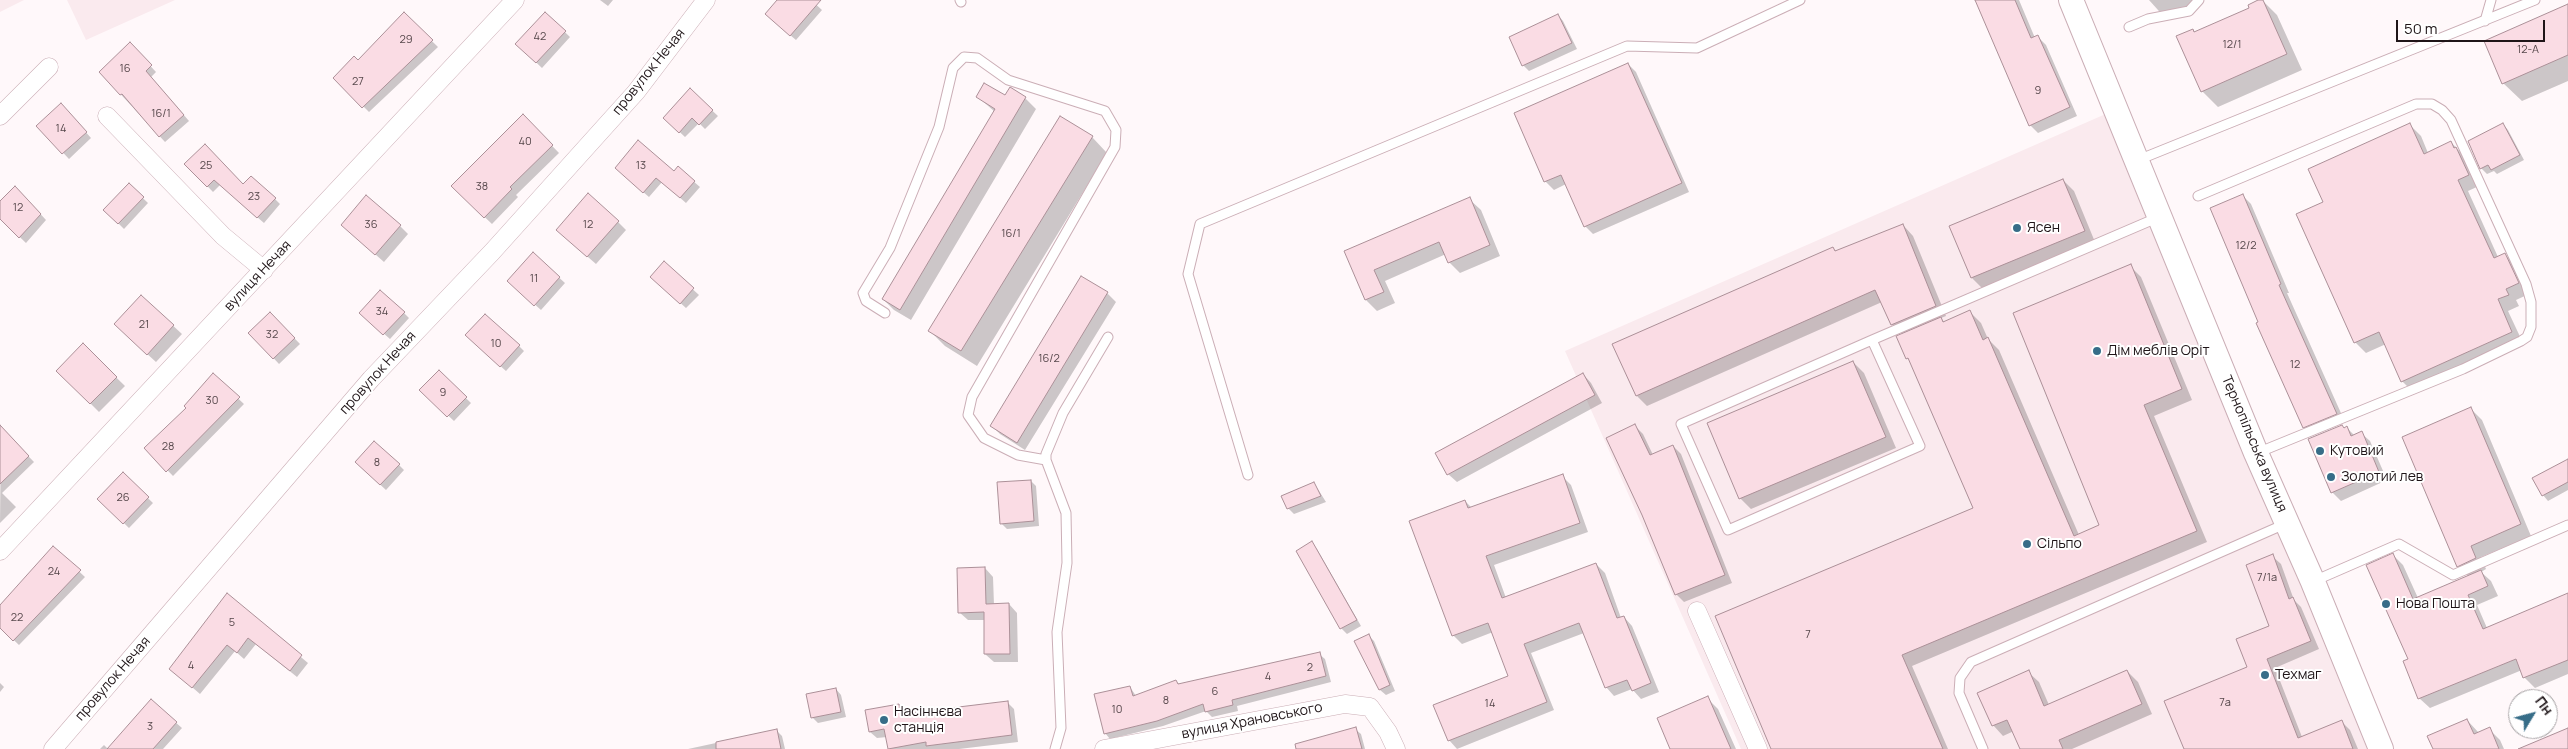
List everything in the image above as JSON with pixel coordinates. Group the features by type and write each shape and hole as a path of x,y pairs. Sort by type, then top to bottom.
{"main road":[{"name":"Тернопільська вулиця","path":"2071,0 2162,216 2256,453 2314,582 2381,749"}],"street":[{"name":"вулиця Нечая","path":"0,550 515,0"},
{"name":"провулок Нечая","path":"53,749 371,379 492,252 636,92 706,0"},
{"path":"0,116 50,67"},
{"path":"107,116 224,236 264,270"},
{"path":"1696,611 1758,749"},
{"name":"вулиця Храновського","path":"1104,749 1345,704 1370,707 1388,732 1396,749"}],"lane":[{"path":"1248,475 1188,274 1200,224 1627,46 1697,48 1800,0"},
{"path":"2129,27 2148,19 2189,11 2200,0"},
{"path":"2485,21 2491,0"},
{"path":"2138,160 2535,0"},
{"path":"885,313 866,301 864,293 890,248 939,127 953,68 964,57 977,58 1008,80 1106,111 1116,130 1115,147 972,397 968,415 984,438 1018,455 1046,460"},
{"path":"2198,196 2416,104 2432,104 2442,110 2451,120 2526,284 2531,302 2531,327 2527,336 2521,341 2463,369 2256,453"},
{"path":"1872,340 1920,446 1728,530 1681,424 1872,340 2162,216"},
{"path":"1056,749 1061,728 1057,632 1067,563 1066,514 1046,460 1046,454 1063,413 1108,337"},
{"path":"1982,749 1959,693 1960,678 1971,662 2288,523"},
{"path":"2314,582 2399,544 2453,575 2568,525"}],"shaded area":[{"path":"0,0 24,0 0,12"},
{"path":"67,0 175,0 86,40"},
{"path":"2117,109 2381,749 1741,749 1565,351"}],"building":[{"path":"777,0 821,0 790,36 765,14"},
{"path":"1975,0 2015,0 2031,38 2038,35 2070,107 2029,126"},
{"path":"2258,0 2263,0 2287,54 2201,92 2176,36 2193,29 2194,32 2249,8 2248,5"},
{"path":"2568,4 2568,55 2502,84 2484,41"},
{"path":"404,12 433,40 362,108 333,78 354,56 358,60"},
{"path":"545,12 566,31 536,63 515,44"},
{"path":"1558,14 1572,43 1522,66 1509,37"},
{"path":"130,42 152,65 146,71 184,115 159,137 122,94 120,95 99,72"},
{"path":"1628,63 1682,183 1584,227 1561,175 1544,182 1514,113"},
{"path":"984,83 1005,95 1010,87 1026,97 900,310 882,299 995,109 976,97"},
{"path":"690,88 713,110 699,125 692,118 679,133 663,118"},
{"path":"61,103 87,132 62,154 36,126"},
{"path":"523,114 553,145 510,187 512,189 484,218 451,186"},
{"path":"1060,116 1093,136 961,351 928,331"},
{"path":"2410,123 2424,154 2451,141 2454,148 2456,147 2469,175 2458,180 2494,258 2505,253 2519,283 2506,289 2509,295 2498,299 2512,332 2401,382 2379,332 2354,343 2296,214 2323,202 2308,169"},
{"path":"2503,123 2520,155 2491,170 2488,165 2480,169 2468,141"},
{"path":"638,140 674,171 678,166 695,181 680,198 656,178 643,193 615,168"},
{"path":"205,144 243,184 251,176 276,198 257,218 214,180 207,187 184,164"},
{"path":"2063,179 2085,231 1971,278 1949,226"},
{"path":"129,183 144,197 118,224 103,210"},
{"path":"15,186 41,214 19,238 0,219 0,201"},
{"path":"588,193 619,221 587,257 556,230"},
{"path":"2243,194 2281,284 2279,285 2337,414 2303,428 2256,323 2258,322 2210,208"},
{"path":"366,195 401,225 375,255 341,225"},
{"path":"1470,197 1490,245 1448,263 1439,242 1374,270 1384,292 1365,300 1344,251"},
{"path":"1903,224 1936,306 1891,325 1875,290 1636,396 1612,344 1833,247 1835,251"},
{"path":"533,252 560,277 534,306 507,281"},
{"path":"664,261 694,288 680,304 650,277"},
{"path":"2131,264 2182,389 2144,405 2197,531 1902,655 1943,749 1771,749 1715,616 1973,508 1908,358 1906,359 1896,336 1941,317 1943,322 1970,310 1983,340 1988,337 2074,536 2099,525 2013,313"},
{"path":"1081,276 1108,292 1017,443 990,426"},
{"path":"380,290 405,312 383,335 359,313"},
{"path":"141,295 174,325 147,355 114,324"},
{"path":"270,312 295,338 273,359 248,333"},
{"path":"485,314 520,345 500,367 465,335"},
{"path":"83,343 117,377 90,404 56,371"},
{"path":"1853,361 1886,437 1739,499 1707,423"},
{"path":"439,370 467,397 447,417 419,390"},
{"path":"213,373 240,397 166,472 144,448 186,408 184,406"},
{"path":"1583,373 1595,395 1447,475 1435,453"},
{"path":"2471,407 2521,524 2471,546 2476,558 2457,567 2402,437"},
{"path":"1635,424 1650,455 1673,445 1725,575 1675,595 1642,515 1606,438"},
{"path":"0,425 29,456 0,484"},
{"path":"2342,425 2344,428 2347,426 2351,436 2362,431 2379,472 2331,493 2308,439"},
{"path":"374,441 400,464 380,485 355,462"},
{"path":"2568,459 2568,482 2542,496 2532,478"},
{"path":"123,472 149,497 123,524 97,499"},
{"path":"1563,474 1580,523 1486,556 1502,598 1596,563 1617,618 1624,616 1651,683 1632,691 1627,680 1605,688 1579,623 1524,644 1547,702 1448,741 1433,705 1508,676 1488,623 1452,636 1409,521 1465,500 1468,508"},
{"path":"1031,480 1034,521 1000,524 997,482"},
{"path":"1314,482 1321,496 1287,509 1281,496"},
{"path":"1312,541 1357,620 1340,629 1296,551"},
{"path":"53,546 81,570 13,641 0,628 0,605"},
{"path":"2393,553 2413,599 2481,570 2488,586 2468,595 2483,629 2568,593 2568,660 2523,678 2516,659 2418,699 2403,661 2408,659 2366,565"},
{"path":"2273,554 2289,599 2293,597 2311,641 2267,659 2298,738 2342,720 2353,749 2184,749 2164,701 2247,667 2236,639 2269,626 2246,565"},
{"path":"985,567 986,604 1009,603 1010,654 984,654 984,612 958,613 957,568"},
{"path":"227,593 302,655 290,671 248,638 237,653 227,645 192,688 169,669"},
{"path":"1369,634 1390,685 1379,690 1354,641"},
{"path":"1320,652 1326,676 1232,700 1233,705 1205,712 1203,704 1157,721 1104,734 1094,694 1130,686 1133,696 1176,680 1178,684"},
{"path":"2029,670 2044,706 2127,670 2142,704 2059,740 2063,749 2020,749 2007,720 1992,726 1977,693"},
{"path":"836,688 841,712 811,718 806,694"},
{"path":"1708,696 1731,749 1670,749 1657,718"},
{"path":"151,699 177,722 153,749 107,749"},
{"path":"1008,701 1012,735 926,746 926,742 888,749 884,729 869,732 865,710 899,704 901,714"},
{"path":"2467,719 2474,734 2490,727 2499,749 2433,749 2427,736"},
{"path":"1356,727 1362,749 1296,749 1295,744"},
{"path":"2568,728 2568,749 2518,749 2542,739 2558,739 2558,732"},
{"path":"777,729 781,749 716,749 716,742"}],"place":[{"name":"Ясен","path":"2017,228"},
{"name":"Дім меблів Оріт","path":"2097,351"},
{"name":"Кутовий","path":"2320,451"},
{"name":"Золотий лев","path":"2331,477"},
{"name":"Сільпо","path":"2027,544"},
{"name":"Нова Пошта","path":"2386,604"},
{"name":"Техмаг","path":"2265,675"},
{"name":"Насіннєва станція","path":"884,720"}]}
